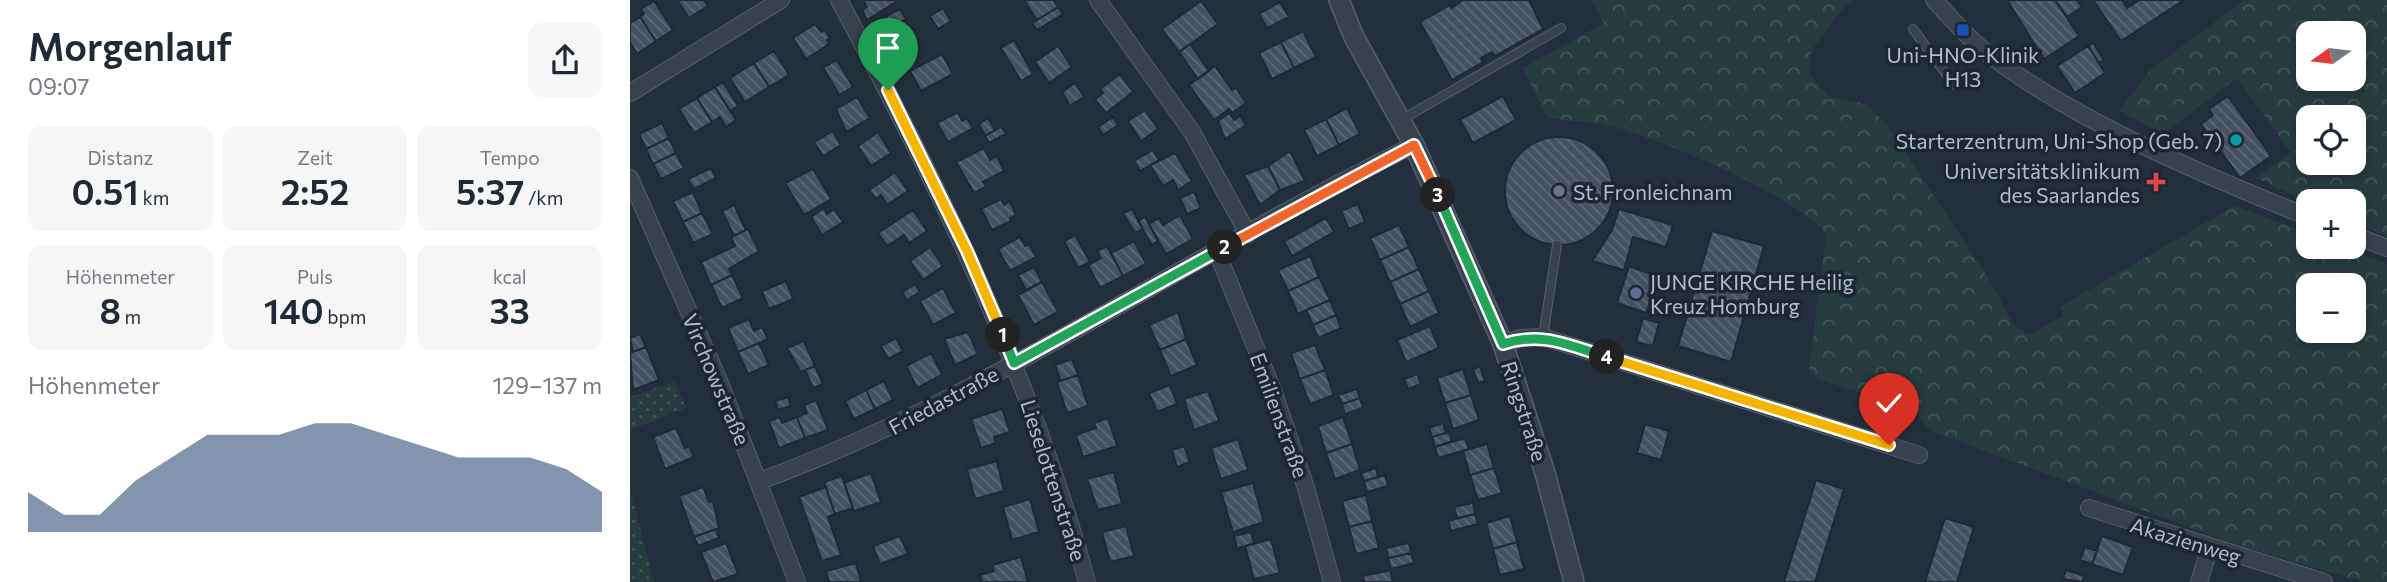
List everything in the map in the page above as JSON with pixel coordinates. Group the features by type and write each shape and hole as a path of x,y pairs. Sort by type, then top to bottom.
{"street":[{"path":"630,93 781,0"},
{"name":"Lieselottenstraße","path":"839,0 940,192 1014,363 1044,439 1087,582"},
{"path":"1098,0 1192,132 1248,234"},
{"name":"Ringstraße","path":"1331,0 1348,21"},
{"name":"Ringstraße","path":"1339,0 1414,145 1503,344 1545,473 1574,582"},
{"path":"1934,0 1986,52 2048,93 2196,169 2296,212"},
{"name":"Friedastraße","path":"760,481 862,442 941,404 1414,145"},
{"name":"Virchowstraße","path":"630,178 760,481 797,582"},
{"path":"2366,240 2387,248"},
{"name":"Emilienstraße","path":"1217,252 1274,393 1306,488 1332,582"},
{"path":"1503,344 1521,338 1543,337 1919,455"},
{"name":"Akazienweg","path":"2089,508 2324,582"},
{"path":"2199,582 2210,547"}],"lane":[{"path":"1401,120 1561,28"},
{"path":"1913,29 1954,85"},
{"path":"1543,337 1557,245"}],"green space":[{"path":"1591,0 1855,0 1840,11 1811,51 1809,74 1828,96 1866,104 1887,125 1992,284 2014,326 2029,335 2063,316 2061,306 2235,206 2296,229 2296,259 2366,259 2366,256 2387,264 2387,582 2363,582 2226,541 1929,430 1916,411 1816,378 1809,369 1826,233 1785,202 1700,159 1612,127 1547,118 1523,68 1604,23"},
{"path":"2245,0 2387,0 2387,237 2366,227 2366,189 2296,189 2296,196 2256,178 2291,152 2237,78 2163,134 2119,110 2151,69"},
{"path":"675,382 686,408 630,430 630,397"},
{"path":"630,489 654,582 630,582"}],"building":[{"path":"677,0 704,0 708,6 689,18"},
{"path":"863,0 896,2 867,20 862,10 867,7"},
{"path":"1024,0 1053,0 1058,7 1037,20"},
{"path":"1463,0 1529,0 1543,29 1495,56 1492,52 1481,58 1483,62 1452,80 1420,22 1450,5 1452,8"},
{"path":"2007,0 2055,0 2079,36 2044,59"},
{"path":"2055,0 2077,0 2082,7 2067,17"},
{"path":"2093,0 2122,0 2127,8 2139,0 2184,0 2121,41"},
{"path":"654,1 673,30 656,41 640,17 644,14 641,9"},
{"path":"1201,1 1218,24 1179,52 1162,29"},
{"path":"1280,2 1289,17 1267,28 1259,14"},
{"path":"1058,7 1063,14 1037,30 1032,23"},
{"path":"943,8 951,21 938,29 930,16"},
{"path":"900,9 906,19 892,27 886,16"},
{"path":"640,17 656,41 637,54 630,42 630,23"},
{"path":"815,24 821,32 825,30 830,38 827,40 829,44 806,59 793,38"},
{"path":"1303,31 1316,57 1294,68 1281,42"},
{"path":"1014,40 1033,74 1021,81 1001,48"},
{"path":"1281,42 1294,68 1272,79 1259,53"},
{"path":"2093,43 2104,60 2099,63 2088,46"},
{"path":"1190,44 1209,71 1198,79 1179,52"},
{"path":"1058,46 1072,67 1049,83 1035,62"},
{"path":"2088,46 2105,73 2075,93 2057,66"},
{"path":"774,51 789,75 769,87 754,63"},
{"path":"942,54 953,74 921,91 910,71"},
{"path":"837,60 853,87 839,95 823,67"},
{"path":"754,63 769,87 745,102 730,78"},
{"path":"1215,66 1232,90 1236,88 1246,103 1232,113 1229,109 1214,120 1189,85"},
{"path":"1120,74 1133,92 1106,113 1095,99 1103,93 1100,89"},
{"path":"723,82 738,106 730,111 715,87"},
{"path":"1075,83 1084,97 1070,106 1062,92"},
{"path":"715,87 736,120 726,127 720,117 712,122 697,98"},
{"path":"1503,96 1516,120 1473,143 1460,120"},
{"name":"Starterzentrum, Uni-Shop (Geb. 7)","path":"2228,96 2271,156 2240,178 2201,124 2213,115 2209,109"},
{"path":"857,97 870,118 846,132 836,109"},
{"path":"697,98 712,122 694,133 679,109"},
{"path":"1347,108 1360,134 1339,145 1326,119"},
{"path":"1145,110 1158,129 1141,141 1128,121"},
{"path":"958,112 962,121 967,118 973,128 948,142 937,123"},
{"path":"1229,113 1234,120 1240,116 1246,125 1225,139 1218,121"},
{"path":"1113,117 1118,125 1103,135 1098,127"},
{"path":"988,118 995,130 985,136 979,124"},
{"path":"1326,119 1339,145 1317,156 1304,130"},
{"path":"662,123 669,138 646,149 639,134"},
{"path":"1001,127 1006,134 989,143 985,136"},
{"path":"833,131 841,145 823,156 814,142"},
{"path":"878,132 891,153 871,166 858,146"},
{"name":"St. Fronleichnam","path":"1559,137 1580,141 1597,153 1609,170 1613,191 1609,212 1597,229 1580,241 1559,245 1538,241 1521,229 1509,212 1505,191 1509,170 1521,153 1538,141"},
{"path":"669,138 676,153 653,164 646,149"},
{"path":"984,148 990,160 997,156 1004,171 983,182 986,187 974,193 956,162"},
{"path":"1153,150 1159,160 1140,171 1134,161"},
{"path":"1290,151 1305,181 1280,190 1268,166"},
{"path":"676,153 684,168 661,179 653,164"},
{"path":"1175,153 1192,181 1178,190 1173,180 1163,186 1150,165"},
{"path":"1268,166 1280,190 1260,205 1244,175"},
{"path":"711,168 716,178 694,189 688,179"},
{"path":"813,169 831,199 804,215 785,183"},
{"path":"895,172 908,191 887,205 881,195 876,199 869,190"},
{"path":"693,192 702,213 683,222 673,201"},
{"path":"1194,192 1201,208 1187,214 1180,198"},
{"path":"1001,199 1004,205 1010,201 1016,215 1010,218 1011,221 992,230 981,209"},
{"path":"1358,204 1365,222 1349,229 1341,211"},
{"path":"734,205 746,230 734,236 722,211"},
{"path":"824,208 827,214 834,209 843,222 822,235 811,217"},
{"path":"1132,209 1143,229 1135,233 1123,213"},
{"path":"1619,209 1673,225 1666,247 1633,237 1624,270 1592,261 1612,230"},
{"path":"913,210 927,231 909,243 904,235 887,246 878,233"},
{"path":"702,213 713,234 693,243 683,222"},
{"path":"1180,215 1193,239 1166,254 1149,224 1159,218 1163,225"},
{"path":"1145,217 1158,241 1152,245 1138,221"},
{"path":"1326,218 1334,232 1292,256 1284,241"},
{"path":"1399,225 1409,247 1380,260 1370,238"},
{"path":"748,229 759,251 729,269 732,275 711,285 701,262 735,246 731,237"},
{"path":"1712,231 1764,246 1731,362 1678,346"},
{"path":"1075,235 1090,262 1078,268 1064,241"},
{"path":"1020,237 1025,246 1029,244 1036,257 1010,271 998,249"},
{"path":"1134,241 1146,264 1123,276 1111,253"},
{"path":"1107,246 1123,276 1100,288 1088,265 1101,258 1097,251"},
{"path":"930,247 943,266 923,280 910,261"},
{"path":"1409,247 1419,269 1390,282 1380,260"},
{"path":"1310,256 1319,277 1288,291 1278,270"},
{"path":"1629,266 1659,277 1646,313 1617,303"},
{"path":"1034,267 1042,282 1026,290 1018,275"},
{"path":"1419,269 1429,291 1400,304 1390,282"},
{"path":"732,275 743,298 722,308 711,285"},
{"path":"1319,277 1330,300 1298,314 1288,291"},
{"path":"786,281 793,299 769,309 762,291"},
{"path":"1042,282 1058,312 1034,325 1018,295"},
{"path":"915,284 920,292 907,300 902,292"},
{"path":"943,288 956,313 933,325 920,301"},
{"path":"1429,291 1439,313 1410,327 1400,304"},
{"path":"1330,300 1336,315 1313,325 1306,310"},
{"path":"1178,312 1186,339 1160,350 1149,325"},
{"path":"1336,315 1341,328 1318,338 1313,325"},
{"path":"1643,318 1659,323 1653,346 1636,342"},
{"path":"749,319 754,331 762,327 768,339 738,352 728,328"},
{"path":"1430,326 1439,348 1406,362 1397,340"},
{"path":"968,332 978,354 955,365 944,339"},
{"path":"640,334 646,347 633,352 630,338"},
{"path":"896,338 903,351 888,359 881,346"},
{"path":"1186,339 1197,365 1171,376 1160,350"},
{"path":"804,341 815,366 801,372 787,348"},
{"path":"759,343 769,365 748,374 738,352"},
{"path":"1315,345 1325,370 1300,379 1291,353"},
{"path":"646,347 659,380 633,390 630,353"},
{"path":"931,353 942,375 917,388 906,366"},
{"path":"1072,359 1078,375 1061,381 1055,365"},
{"path":"815,366 823,384 813,388 805,370"},
{"path":"1480,366 1485,381 1478,383 1473,369"},
{"path":"1463,369 1471,395 1445,403 1437,378"},
{"path":"1325,370 1334,395 1310,404 1300,379"},
{"path":"1417,374 1421,384 1408,389 1404,379"},
{"path":"1078,375 1088,406 1067,413 1057,382"},
{"path":"884,381 893,400 875,409 866,390"},
{"path":"1170,385 1177,404 1157,412 1149,393"},
{"path":"1357,389 1360,398 1342,404 1338,395"},
{"path":"866,390 875,409 854,419 845,401"},
{"path":"1208,391 1219,421 1194,430 1184,399"},
{"path":"1471,395 1479,420 1453,429 1445,403"},
{"path":"788,397 791,406 778,410 775,401"},
{"path":"1360,398 1363,408 1345,414 1342,404"},
{"path":"816,400 828,430 805,438 797,417 807,413 804,405"},
{"path":"1002,409 1010,432 994,437 996,443 981,448 971,419"},
{"path":"780,417 782,423 797,417 805,438 779,448 769,421"},
{"path":"1343,417 1352,444 1326,453 1318,426"},
{"path":"1108,418 1117,446 1083,457 1076,435 1096,428 1094,423"},
{"path":"1443,423 1446,433 1432,437 1429,428"},
{"path":"1645,424 1669,431 1661,460 1637,453"},
{"path":"676,428 685,448 689,446 694,457 665,469 653,437"},
{"path":"1449,432 1452,441 1435,447 1432,437"},
{"path":"1465,438 1469,449 1438,458 1435,447"},
{"path":"1238,439 1248,470 1221,479 1211,448"},
{"path":"1352,444 1360,470 1335,479 1326,453"},
{"path":"1487,444 1494,468 1470,475 1463,451"},
{"path":"1184,446 1190,462 1177,467 1172,450"},
{"path":"997,461 1004,491 975,499 967,469"},
{"path":"1376,468 1378,477 1364,481 1361,473"},
{"path":"1494,468 1502,493 1478,500 1470,475"},
{"path":"1114,472 1122,504 1098,510 1087,479"},
{"path":"871,473 881,502 854,511 844,483"},
{"path":"1385,475 1388,486 1367,492 1364,481"},
{"path":"842,476 853,508 835,514 824,482"},
{"path":"1816,480 1844,489 1815,582 1784,582"},
{"path":"1253,483 1264,522 1233,532 1221,492"},
{"path":"703,487 709,502 713,501 719,528 694,537 679,496"},
{"path":"826,487 835,514 828,517 841,555 822,561 799,497"},
{"path":"1366,495 1372,521 1349,527 1342,501"},
{"path":"1030,499 1039,532 1012,540 1003,507"},
{"path":"1473,503 1475,514 1457,518 1454,507"},
{"path":"1475,514 1478,524 1451,531 1448,521"},
{"path":"1510,516 1517,542 1493,549 1486,523"},
{"path":"1945,518 1974,527 1957,582 1925,582"},
{"path":"1372,521 1379,548 1356,554 1349,527"},
{"path":"1126,526 1134,556 1110,562 1102,532"},
{"path":"716,529 719,538 698,546 694,537"},
{"path":"1251,532 1254,544 1237,548 1234,536"},
{"path":"900,536 908,554 880,564 873,546"},
{"path":"2102,536 2133,547 2123,575 2092,564"},
{"path":"1271,539 1280,573 1254,579 1245,546"},
{"path":"1517,542 1524,569 1500,575 1493,549"},
{"path":"726,543 738,574 713,582 701,552"},
{"path":"1409,543 1411,553 1388,558 1386,548"},
{"path":"2085,547 2097,551 2092,564 2080,560"},
{"path":"1411,553 1414,563 1391,569 1388,558"},
{"path":"1021,557 1028,582 982,582 980,575 994,571 992,565"},
{"path":"856,563 861,582 829,582 826,571"},
{"path":"1390,570 1393,582 1364,582 1363,576"},
{"path":"2066,570 2085,576 2082,582 2063,579"}],"place":[{"name":"Uni-HNO-Klinik H13","path":"1963,30"},
{"name":"Starterzentrum, Uni-Shop (Geb. 7)","path":"2236,140"},
{"name":"Universitätsklinikum des Saarlandes","path":"2156,182"},
{"name":"St. Fronleichnam","path":"1559,191"},
{"name":"JUNGE KIRCHE Heilig Kreuz Homburg","path":"1636,293"}],"route":[{"path":"888,90 967,251 1014,363 1414,145 1503,344 1521,338 1543,337 1889,445"}]}
